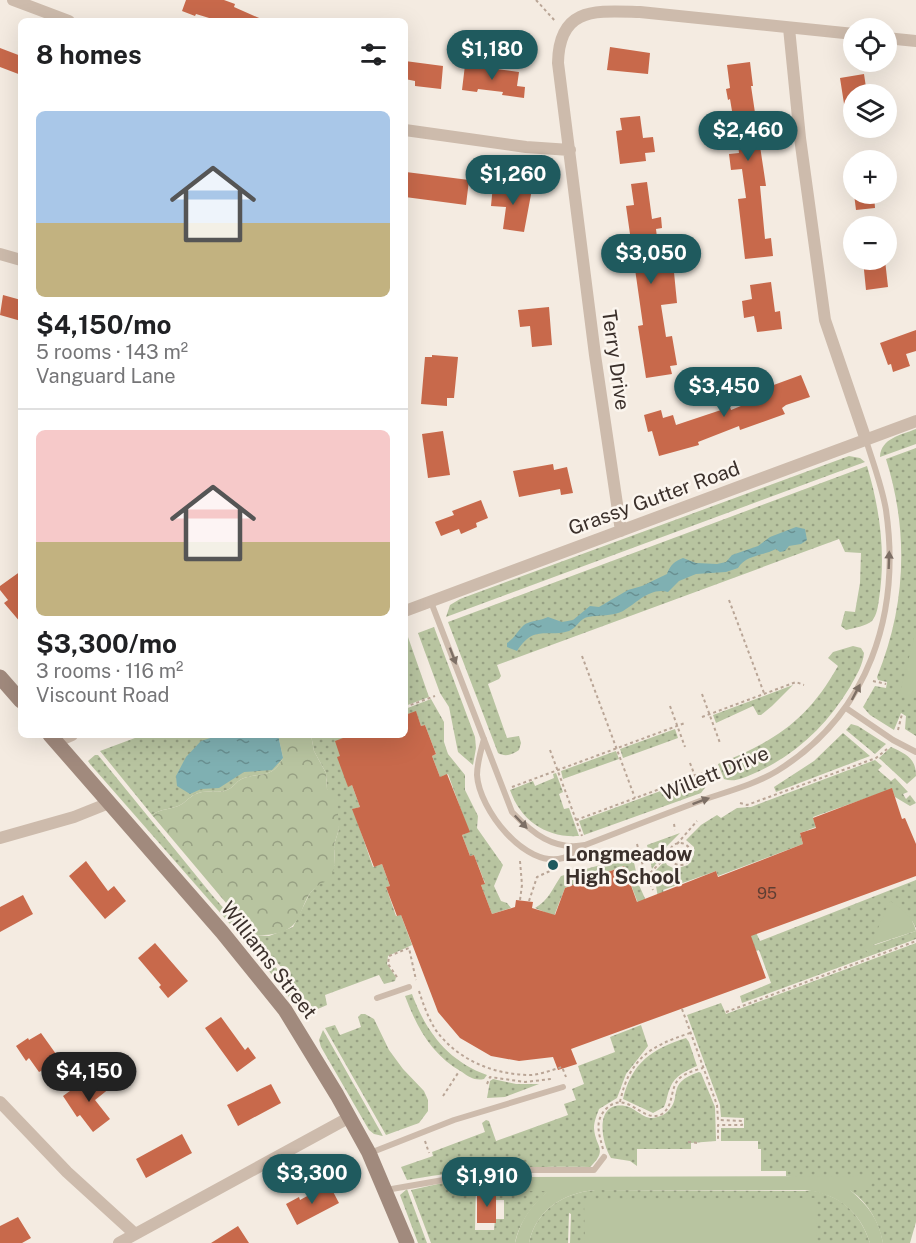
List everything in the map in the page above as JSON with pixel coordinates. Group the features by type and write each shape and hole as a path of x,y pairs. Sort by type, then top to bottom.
{"main road":[{"path":"0,677 18,698"},
{"name":"Williams Street","path":"53,738 260,978 295,1025 369,1153 407,1243"}],"street":[{"path":"13,0 61,18"},
{"path":"564,30 578,17 602,12 640,12 843,33"},
{"name":"Willett Drive","path":"789,28 800,138 825,320 866,440"},
{"name":"Terry Drive","path":"564,30 558,51 558,63 621,531"},
{"path":"897,39 916,41"},
{"path":"408,130 526,147 570,150"},
{"path":"0,254 18,259"},
{"name":"Grassy Gutter Road","path":"408,608 431,602 916,421"},
{"path":"0,838 74,817 109,803"},
{"path":"0,1102 67,1172 135,1234"},
{"path":"119,1243 350,1117"}],"lane":[{"name":"Willett Drive","path":"431,602 512,812 529,830 549,841 569,846 582,846 775,773 810,748 846,708 856,693 873,656 883,618 890,556 886,510 866,440"},
{"path":"846,708 893,740 916,752"},
{"path":"484,738 478,780 489,810 510,838 528,852 550,859 563,858 582,846"},
{"path":"377,998 410,987"},
{"path":"369,1153 454,1120 562,1087"},
{"path":"386,1191 449,1179 520,1173 525,1170 594,1170 604,1157"}],"path":[{"path":"536,0 564,30"},
{"path":"729,600 764,693"},
{"path":"582,656 635,798"},
{"path":"873,681 886,684"},
{"path":"702,717 796,682 804,686"},
{"path":"702,694 720,743"},
{"path":"408,706 435,696"},
{"path":"670,706 685,747"},
{"path":"898,730 903,714"},
{"path":"509,788 685,723"},
{"path":"740,803 747,805 876,758 889,747"},
{"path":"550,750 582,836"},
{"path":"690,763 695,776"},
{"path":"576,820 711,770"},
{"path":"767,787 771,797"},
{"path":"646,877 697,821"},
{"path":"674,824 675,830"},
{"path":"637,844 646,877 653,890"},
{"path":"669,854 671,863 675,865 682,865 688,861 691,855 688,845 677,844"},
{"path":"520,861 522,885 520,900"},
{"path":"529,901 537,877 550,871"},
{"path":"726,1012 916,941"},
{"path":"397,977 388,959 392,954 409,948 417,988 427,1013 445,1041 463,1056 484,1068 512,1073 543,1073 562,1066 566,1077 525,1082 490,1077 487,1084"},
{"path":"682,1009 717,1106 718,1120 742,1121 742,1125 718,1125 718,1141"},
{"path":"619,1103 623,1085 636,1063 654,1047 690,1033"},
{"path":"604,1157 598,1125 602,1114 610,1105 619,1103 633,1106 651,1116 660,1115 668,1108 673,1088 679,1078 703,1068"},
{"path":"443,1096 458,1073"},
{"path":"688,1142 698,1143"}],"green space":[{"path":"916,429 916,444 880,457 888,441"},
{"path":"916,448 916,736 905,729 906,716 901,713 894,730 870,715 863,707 875,686 886,688 887,682 878,680 877,677 887,650 899,596 901,541 893,486 886,459"},
{"path":"849,456 860,458 865,462 446,617 450,605 460,599"},
{"path":"867,466 878,515 882,548 879,599 872,621 846,630 841,626 845,611 855,612 860,583 861,553 845,552 839,539 497,665 501,676 488,684 507,738 519,736 521,743 519,750 514,753 506,755 498,753 448,622"},
{"path":"434,627 475,737 473,765 458,752 449,707 440,693 418,633"},
{"path":"916,630 916,697 900,693"},
{"path":"408,637 429,697 408,705"},
{"path":"853,646 861,648 864,653 861,666 841,701 821,726 797,748 770,766 740,779 724,779 718,764 756,747 788,727 814,701 838,666 828,658 833,652"},
{"path":"793,685 761,715 758,715 753,706 716,723 713,715"},
{"path":"431,699 444,722 444,742 448,754 465,775 465,790 478,816 477,828 503,865 494,886 501,901 507,903 511,908 492,914 481,885 485,883 474,855 470,856 462,835 469,832 448,774 440,777 432,756 436,754 425,725 421,726 416,712 408,714 408,708"},
{"path":"851,724 886,744 875,754 846,730"},
{"path":"675,729 678,738 623,758 620,749"},
{"path":"843,733 870,756 776,792 774,787 814,761"},
{"path":"135,738 279,738 283,758 275,769 266,774 242,779 226,790 193,795 178,806 152,815 100,751"},
{"path":"279,738 312,738 314,751 326,773 327,789 337,800 339,829 334,845 335,865 330,880 317,886 309,894 295,922 287,930 274,934 253,935 152,815 178,806 193,795 226,790 242,779 266,774 275,769 283,758"},
{"path":"312,738 349,738 340,756 348,786 352,785 360,807 353,809 373,867 382,864 390,886 386,887 396,916 401,915 412,945 388,956 387,964 396,977 395,981 384,984 379,975 325,995 327,1005 313,1011 289,976 253,935 269,936 293,927 310,893 335,865 334,845 339,829 327,789 326,773 314,751"},
{"path":"891,747 906,755 914,765 916,776 907,784 879,758"},
{"path":"616,751 619,759 563,779 561,771"},
{"path":"98,755 212,895 293,987 309,1012 296,1006 251,948 90,764 88,761"},
{"path":"875,760 882,766 878,770 891,781 895,778 908,792 903,794 906,799 910,795 916,803 910,806 895,797 892,789 813,817 816,827 800,833 803,844 718,876 716,871 663,890 665,896 658,898 655,880 671,877 669,871 654,877 653,873 665,861 667,865 675,869 688,865 694,855 694,847 686,840 701,825 717,815 721,818 737,808 751,807"},
{"path":"556,773 563,792 559,794 564,809 569,808 579,836 556,834 536,825 521,811 510,790 533,781 535,786 554,778 553,774"},
{"path":"704,775 707,785 701,793 584,835 579,821"},
{"path":"680,833 667,846 652,869 647,845"},
{"path":"622,855 633,858 639,885 647,903 639,906 624,866 565,888 554,916 535,908 547,898 561,876 604,864 609,859"},
{"path":"916,880 916,928 912,921 872,946 916,931 916,939 742,1003 740,996 771,983 759,950 753,952 746,931 754,928 760,941"},
{"path":"890,901 906,913 916,931 873,945 874,947 868,953 863,947 869,942 871,944"},
{"path":"916,943 916,1222 910,1243 883,1243 872,1214 863,1201 851,1191 830,1184 786,1176 786,1171 761,1171 761,1149 758,1149 758,1141 721,1141 721,1128 744,1128 744,1118 721,1117 720,1105 687,1015 721,1003 726,1014"},
{"path":"412,994 424,1021 440,1044 461,1062 487,1075 484,1079 475,1079 467,1075 451,1065 434,1049 420,1030 405,996"},
{"path":"365,1014 374,1019 389,1050 424,1091 428,1100 428,1111 419,1123 386,1135 325,1028 335,1025 340,1035 361,1027 358,1017"},
{"path":"641,1025 648,1046 626,1074 617,1098 599,1109 594,1128 600,1152 590,1167 498,1169 407,1180 401,1167 433,1156 432,1152 485,1132 482,1123 486,1120 489,1121 496,1141 568,1115 564,1104 576,1100 572,1089 584,1084 578,1066 615,1052 610,1037"},
{"path":"323,1030 383,1136 369,1130 321,1047 319,1040"},
{"path":"686,1038 697,1066 681,1074 675,1080 664,1107 653,1113 623,1099 632,1075 645,1059 653,1052"},
{"path":"699,1072 715,1107 716,1141 691,1143 691,1149 637,1149 637,1166 630,1161 611,1158 603,1133 604,1116 608,1110 615,1106 625,1106 650,1118 661,1116 672,1106 678,1086 682,1081"},
{"path":"493,1079 516,1084 539,1084 505,1097 487,1098 490,1081"},
{"path":"869,1176 869,1190 850,1190 872,1214 879,1227 883,1243 870,1243 854,1213 837,1200 817,1192 805,1190 595,1190 562,1199 538,1221 529,1243 515,1243 527,1214 548,1191 526,1191 526,1177"},
{"path":"496,1177 526,1177 527,1191 549,1191 528,1214 515,1243 431,1243 411,1190 456,1180 476,1179 475,1230 494,1230 495,1219 504,1219 504,1200 495,1200"},
{"path":"407,1189 427,1243 418,1243 400,1195"},
{"path":"595,1190 814,1191 834,1198 849,1209 862,1224 870,1243 570,1243 571,1214 569,1213 568,1243 529,1243 538,1221 553,1205 572,1195"},
{"path":"816,1198 817,1243 585,1243 584,1199"}],"water":[{"path":"796,527 805,529 807,540 801,544 789,546 785,551 780,552 776,549 755,556 738,568 726,572 696,574 679,581 668,592 655,592 644,597 620,613 585,618 569,631 529,637 517,651 507,647 507,643 526,624 548,617 562,622 573,620 590,606 599,607 628,590 667,574 671,566 680,559 696,563 726,562 732,555 758,546 770,537"},
{"path":"210,738 279,738 283,758 272,770 244,772 219,788 201,789 190,794 177,786 176,776 186,757 201,741"}],"building":[{"path":"186,0 224,0 259,18 209,18 182,11"},
{"path":"610,47 650,53 648,74 607,70"},
{"path":"0,48 18,55 18,74 0,67"},
{"path":"408,61 443,66 441,89 415,86 415,81 408,80"},
{"path":"750,62 753,86 751,86 766,186 760,186 765,239 771,238 773,256 745,259 738,199 746,198 742,169 731,170 729,154 739,153 734,111 732,111 730,99 728,100 726,89 730,88 727,65"},
{"path":"465,65 519,72 517,86 525,87 524,98 502,95 503,92 462,90"},
{"path":"864,74 866,84 843,84 843,97 840,78"},
{"path":"640,116 643,138 653,137 655,152 645,153 646,161 620,164 616,131 622,130 620,118"},
{"path":"408,172 469,180 466,205 408,197"},
{"path":"647,182 652,219 661,217 662,228 656,229 660,263 673,262 677,303 661,305 666,337 672,336 677,365 670,366 672,374 646,378 638,326 643,325 626,206 634,205 631,184"},
{"path":"493,185 532,189 524,232 503,229 506,207 491,206"},
{"path":"855,204 875,204 875,208 856,210"},
{"path":"864,270 886,270 888,287 866,290"},
{"path":"771,282 775,312 780,311 782,329 757,332 754,316 744,318 742,301 752,299 750,285"},
{"path":"3,295 18,299 18,320 0,315"},
{"path":"549,307 552,345 532,347 530,326 520,327 518,310"},
{"path":"916,330 916,351 906,354 910,366 893,372 880,343"},
{"path":"432,355 458,357 454,398 447,398 447,406 421,404 425,357 432,357"},
{"path":"801,375 810,397 786,405 782,408 785,414 740,430 739,426 698,442 699,445 659,456 652,431 648,432 644,415 661,410 663,418 673,415 676,425 730,407 731,410 763,397 760,390"},
{"path":"443,431 450,475 428,478 422,434"},
{"path":"553,464 554,470 567,467 573,493 561,495 560,489 519,497 513,471"},
{"path":"481,500 488,518 476,523 477,527 461,534 459,529 441,536 435,522 454,515 452,511"},
{"path":"18,573 18,619 4,603 8,600 0,590 0,586"},
{"path":"416,711 421,726 425,725 436,754 432,756 440,777 447,774 470,832 462,835 470,856 474,855 485,884 481,885 492,914 515,907 516,900 533,902 532,908 555,915 565,888 624,866 637,902 716,871 718,877 803,844 800,833 816,828 813,818 892,788 902,819 905,818 916,844 916,876 751,936 766,978 571,1049 577,1064 558,1070 553,1057 519,1061 491,1056 460,1038 438,1012 401,915 397,916 386,887 390,886 382,864 374,867 352,809 360,807 352,785 348,787 337,757 340,756 335,741 343,738 408,738 408,714"},
{"path":"86,861 108,891 114,886 126,901 105,919 69,876"},
{"path":"23,895 33,914 0,932 0,907"},
{"path":"155,943 188,981 168,998 159,987 161,985 138,958"},
{"path":"221,1017 245,1050 248,1047 256,1058 237,1072 205,1028"},
{"path":"41,1033 66,1068 50,1079 43,1070 39,1072 29,1058 26,1061 16,1046"},
{"path":"103,1078 110,1088 95,1100 110,1119 93,1132 80,1115 77,1117 63,1096 81,1083 84,1087 91,1081 94,1085"},
{"path":"271,1084 281,1103 238,1126 227,1105"},
{"path":"182,1134 192,1153 146,1178 136,1159"},
{"path":"329,1184 339,1203 297,1225 286,1204 299,1197 300,1200"},
{"path":"477,1192 496,1192 496,1223 477,1223"},
{"path":"18,1217 31,1238 22,1243 0,1243 0,1226"},
{"path":"238,1226 249,1243 211,1243"}],"place":[{"name":"Longmeadow High School","path":"553,865"}]}
